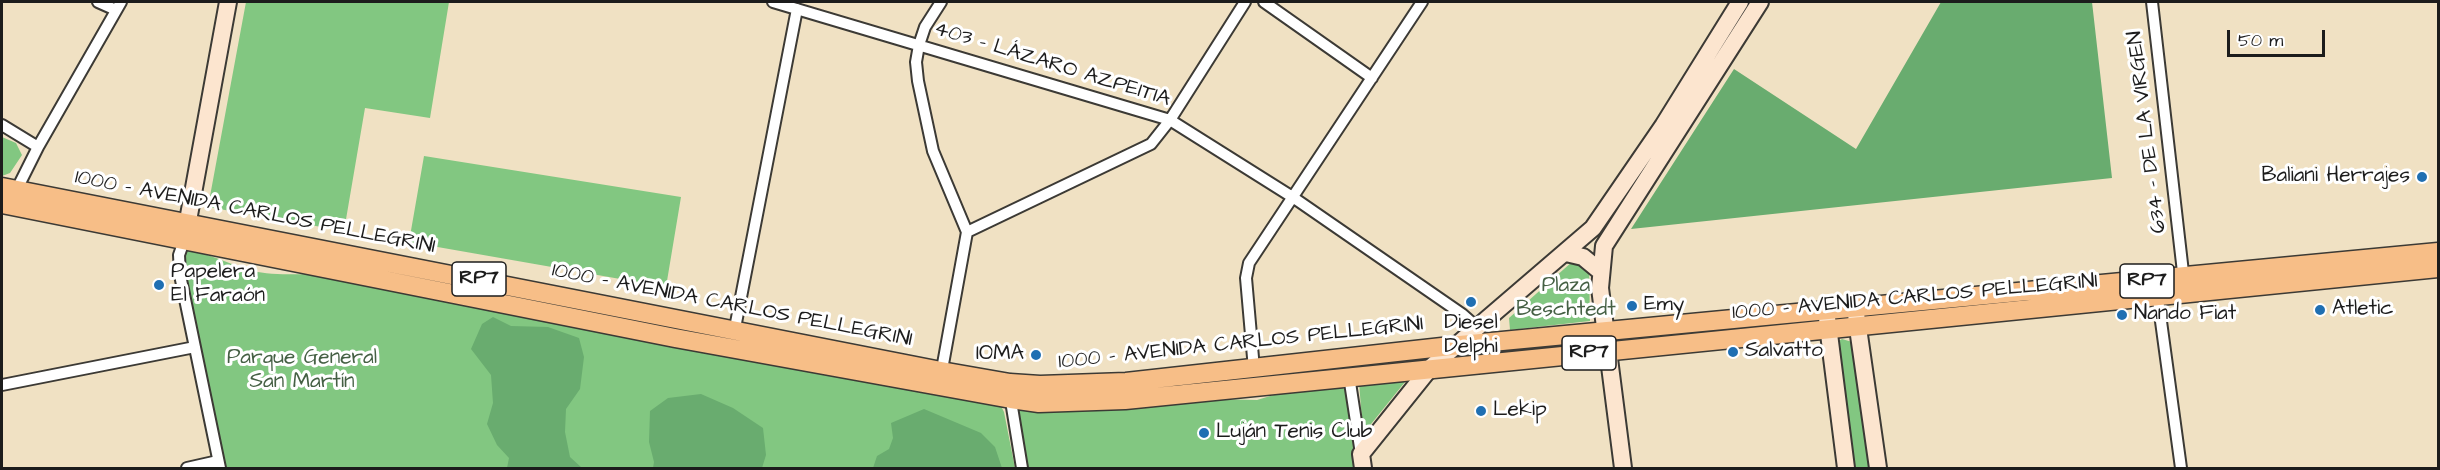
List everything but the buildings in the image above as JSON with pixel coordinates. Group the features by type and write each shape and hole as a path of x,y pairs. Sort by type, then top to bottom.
{"main road":[{"path":"184,241 190,223 228,2"},
{"path":"1460,345 1593,228 1617,195 1740,2"},
{"path":"1623,468 1607,351 1600,271 1605,246 1760,2"},
{"name":"1000 - AVENIDA CARLOS PELLEGRINI","path":"9,188 735,328 940,378"},
{"name":"1000 - AVENIDA CARLOS PELLEGRINI","path":"2,204 675,338 940,378 1010,391 1039,403 1125,400 1828,329 2439,252"},
{"path":"1566,253 1591,261 1600,271"},
{"name":"1000 - AVENIDA CARLOS PELLEGRINI","path":"2185,285 2439,268"},
{"name":"1000 - AVENIDA CARLOS PELLEGRINI","path":"1010,391 1254,369 1460,345 1855,307 2157,289"},
{"path":"1855,307 1878,468"},
{"path":"1826,310 1846,468"},
{"name":"1000 - AVENIDA CARLOS PELLEGRINI","path":"1430,368 1460,345"},
{"path":"1362,461 1430,368"}],"street":[{"path":"9,188 38,147 118,6 98,2"},
{"name":"403 - LÁZARO AZPEITIA","path":"773,2 1170,120 1294,198 1462,314 1479,329"},
{"path":"940,378 968,232 933,151 918,81 916,62 919,45 925,27 941,2"},
{"path":"968,232 1151,144 1170,120 1245,2"},
{"path":"1264,2 1372,78"},
{"path":"1254,369 1246,278 1249,262 1294,198 1422,2"},
{"name":"634 - DE LA VIRGEN","path":"2152,2 2185,285"},
{"path":"735,328 797,9"},
{"path":"2,125 38,147"},
{"path":"184,241 179,255 180,275 219,465 187,468"},
{"path":"2157,289 2181,468"},
{"path":"2,385 195,347"},
{"path":"1349,376 1362,461"},
{"path":"1010,391 1023,468"}],"green space":[{"path":"246,2 449,2 430,118 365,108 344,231 208,207"},
{"path":"1941,2 2092,2 2112,178 1631,229 1734,69 1856,149"},
{"path":"2,137 16,143 22,155 10,173 2,176"},
{"path":"424,156 681,197 666,287 409,242"},
{"name":"Parque General San Martín","path":"187,249 262,273 312,274 1000,404 1004,412 1015,468 221,468 182,263 182,254"},
{"name":"Plaza Beschtedt","path":"1573,261 1589,265 1590,321 1510,330 1509,318"},
{"path":"493,317 511,326 548,327 579,338 584,357 580,389 566,409 565,432 570,457 582,468 507,468 509,458 497,445 487,424 493,403 491,375 471,349 482,324"},
{"path":"1842,339 1852,342 1872,468 1852,468 1837,342"},
{"path":"1409,377 1363,434 1359,382"},
{"name":"Luján Tenis Club","path":"1340,384 1349,400 1352,412 1356,468 1026,468 1018,412 1020,408 1213,399 1257,400 1300,387"},
{"path":"701,394 733,408 763,428 766,455 762,468 653,468 654,462 649,442 650,411 668,398"},
{"path":"924,409 981,433 995,447 1002,468 873,468 877,456 889,449 893,438 891,423"}],"place":[{"name":"Baliani Herrajes","path":"2422,177"},
{"name":"Papelera El Faraón","path":"159,285"},
{"name":"Diesel Delphi","path":"1471,302"},
{"name":"Emy","path":"1632,306"},
{"name":"Atletic","path":"2320,310"},
{"name":"Nando Fiat","path":"2122,315"},
{"name":"Salvatto","path":"1733,352"},
{"name":"IOMA","path":"1036,355"},
{"name":"Lekip","path":"1481,411"},
{"name":"Luján Tenis Club","path":"1204,433"}]}
